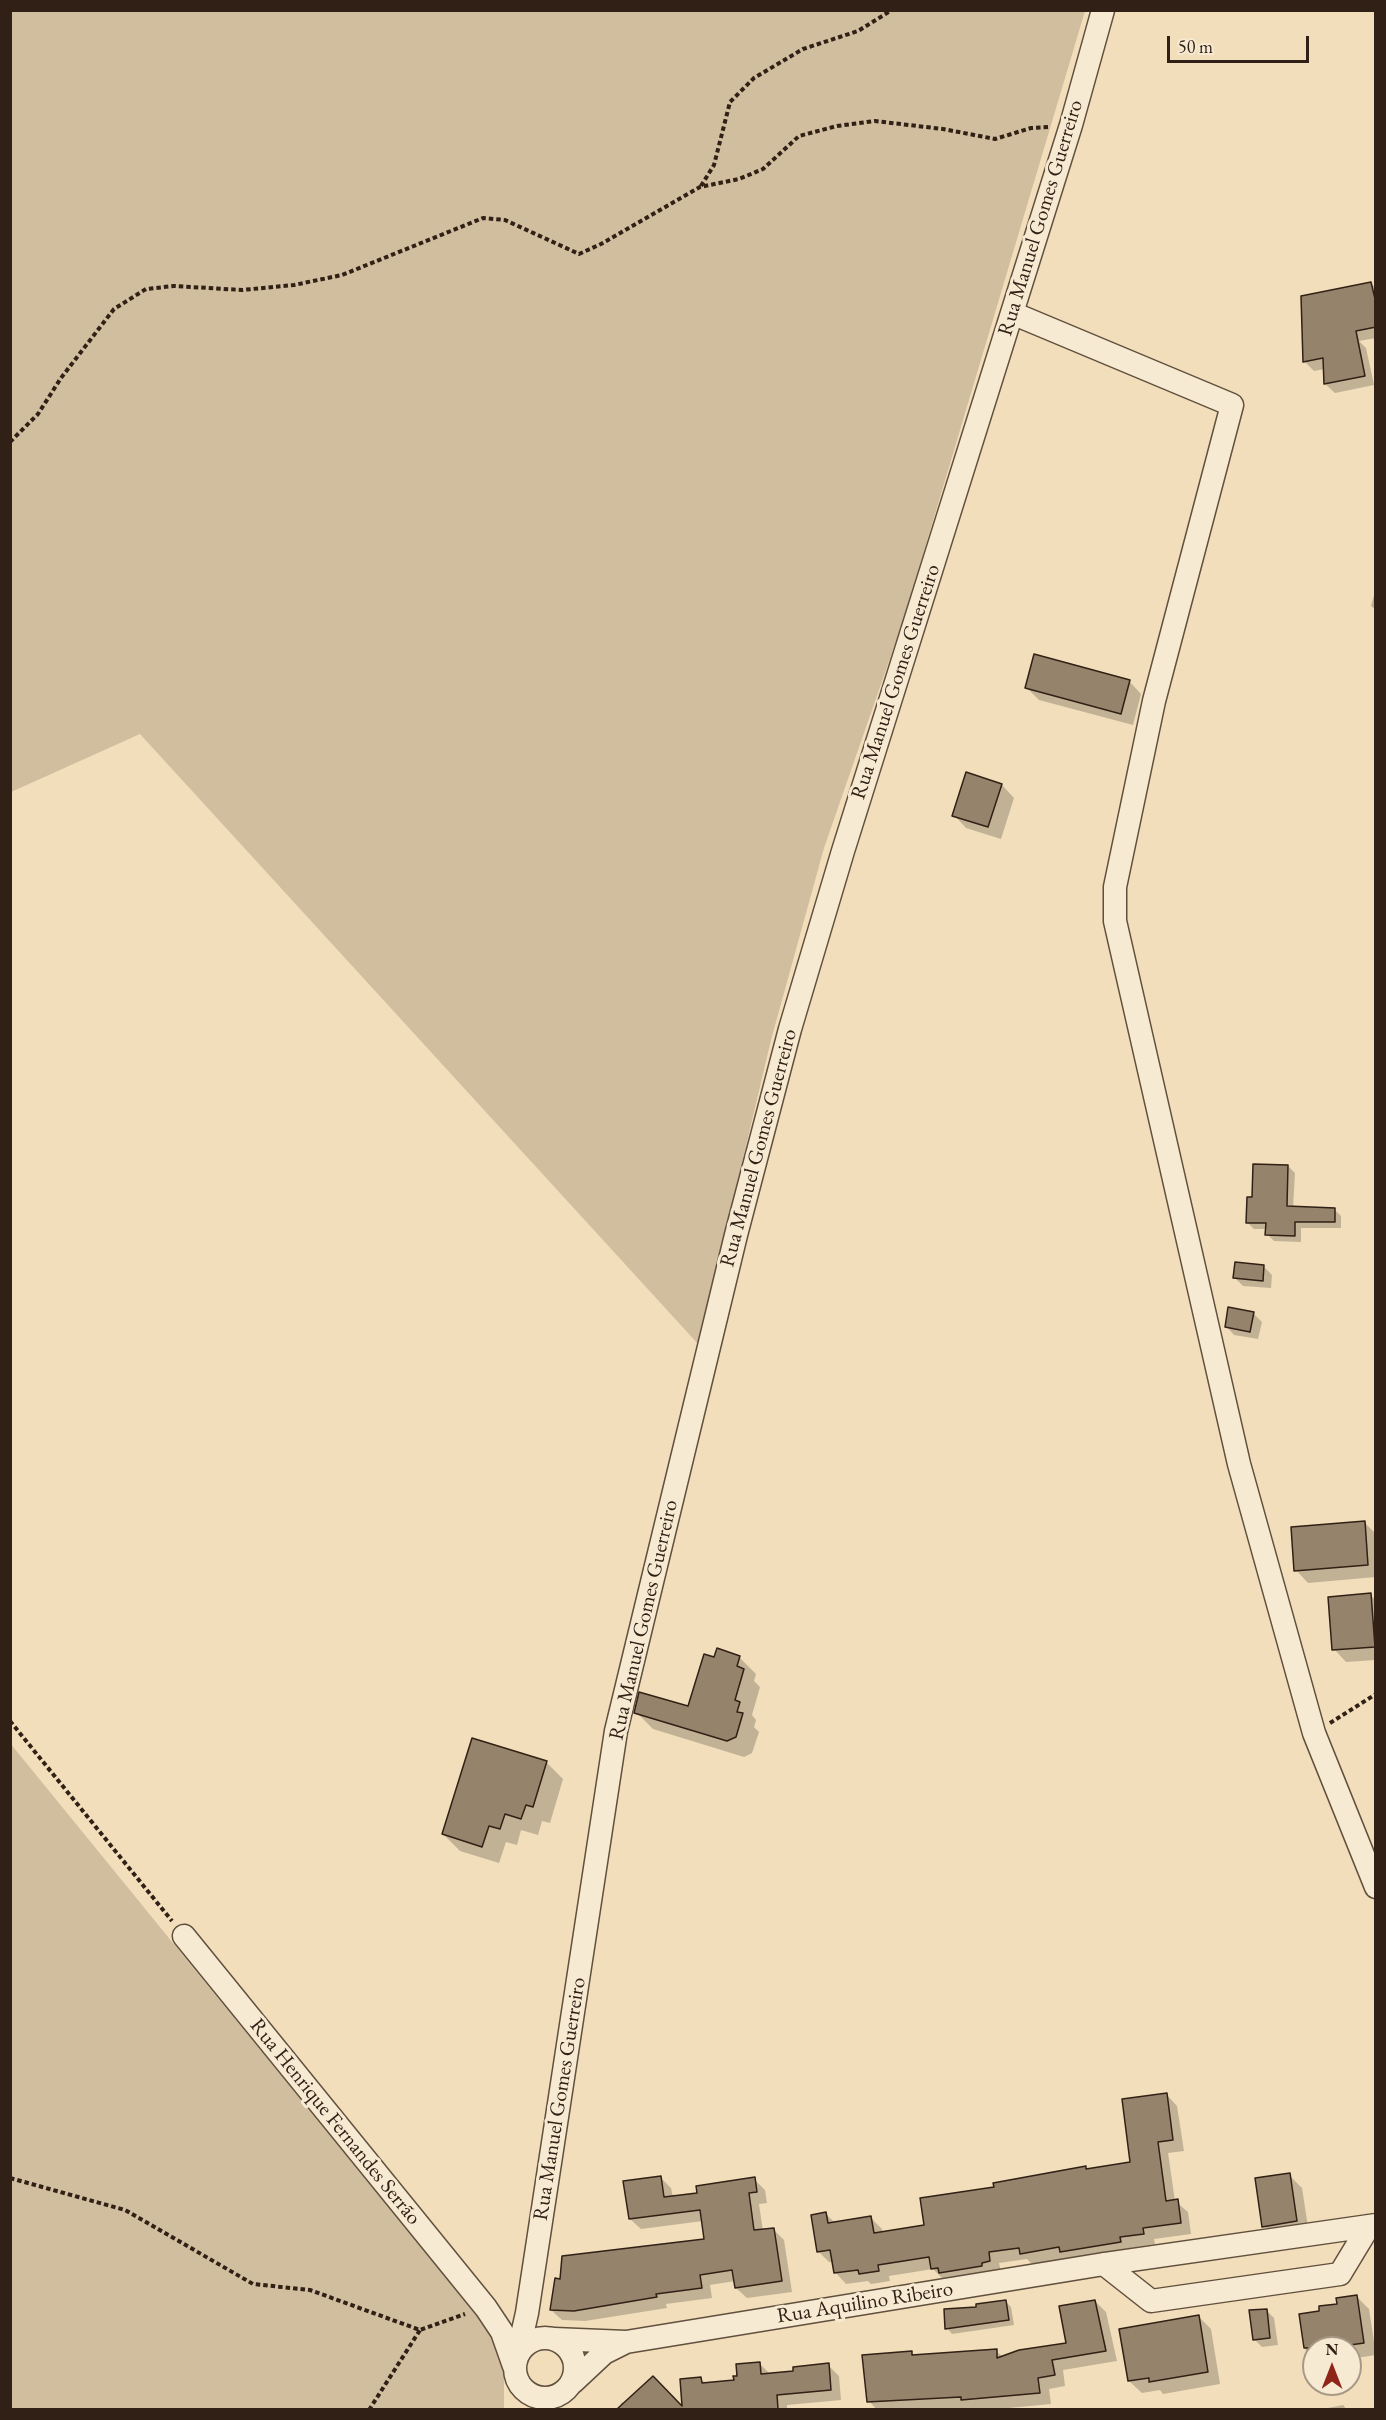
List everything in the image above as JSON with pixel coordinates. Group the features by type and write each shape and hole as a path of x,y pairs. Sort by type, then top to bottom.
{"street":[{"name":"Rua Manuel Gomes Guerreiro","path":"532,2329 616,1731 733,1246 790,1029 843,851 1071,125 1103,10"},
{"path":"1012,314 1232,405 1155,701 1115,887 1115,921 1239,1464 1314,1733 1376,1887"},
{"name":"Rua Henrique Fernandes Serrão","path":"189,1937 486,2307"},
{"name":"Rua Aquilino Ribeiro","path":"626,2342 1104,2264 1372,2226"},
{"name":"Rua Aquilino Ribeiro","path":"1104,2264 1151,2301 1340,2274 1372,2226"},
{"path":"486,2307 532,2329 569,2349 576,2365 566,2389 550,2398 530,2395 516,2370 525,2346 532,2341 532,2329"},
{"path":"486,2307 510,2350 516,2370 520,2409"},
{"path":"532,2329 626,2342"},
{"path":"542,2409 604,2353 626,2342"}],"path":[{"path":"700,187 714,165 730,102 754,78 803,49 858,30 892,10"},
{"path":"10,442 18,437 38,414 61,378 114,309 146,288 174,286 243,290 294,285 342,275 483,218 505,220 579,254 601,244 700,187 739,179 763,169 799,136 837,126 875,121 943,129 995,139 1031,128 1071,125"},
{"path":"1314,1733 1376,1694"},
{"path":"10,1721 189,1937"},
{"path":"10,2178 124,2210 253,2284 310,2290 420,2330"},
{"path":"369,2409 420,2330 486,2307"}],"shaded area":[{"path":"10,11 1085,11 904,618 824,848 771,1040 699,1345 140,734 11,792"},
{"path":"10,1743 494,2337 504,2367 504,2409 11,2409"}],"building":[{"path":"1371,282 1376,303 1376,327 1356,331 1365,376 1324,384 1323,358 1303,362 1301,296"},
{"path":"1034,654 1130,680 1121,714 1025,688"},
{"path":"966,772 1002,784 988,827 952,816"},
{"path":"1253,1164 1288,1165 1287,1206 1335,1208 1335,1222 1295,1222 1295,1236 1265,1235 1266,1223 1246,1223 1247,1197 1252,1197"},
{"path":"1235,1262 1264,1265 1263,1281 1233,1278"},
{"path":"1228,1307 1254,1312 1250,1332 1225,1327"},
{"path":"1365,1521 1368,1565 1294,1571 1291,1527"},
{"path":"1371,1593 1375,1647 1332,1650 1328,1597"},
{"path":"717,1648 740,1656 737,1666 744,1669 735,1700 740,1702 737,1712 743,1713 736,1737 727,1741 634,1713 639,1692 688,1706 704,1654 714,1657"},
{"path":"472,1738 547,1761 533,1807 526,1805 521,1819 505,1814 500,1829 489,1826 482,1847 442,1834"},
{"path":"1167,2093 1173,2140 1158,2142 1166,2201 1178,2199 1181,2223 1143,2228 1144,2234 1120,2237 1121,2242 1060,2252 1059,2247 1020,2254 1019,2248 989,2252 990,2261 982,2263 982,2266 939,2273 938,2268 931,2269 929,2257 878,2265 879,2271 859,2274 858,2270 834,2273 830,2250 817,2252 811,2215 826,2212 828,2223 871,2216 874,2233 924,2225 920,2198 994,2187 993,2183 1086,2166 1086,2169 1130,2162 1122,2099"},
{"path":"1290,2173 1297,2221 1262,2227 1255,2178"},
{"path":"661,2176 664,2197 697,2193 696,2186 755,2177 757,2192 749,2193 754,2230 774,2228 782,2281 735,2288 732,2270 700,2275 702,2288 656,2294 657,2297 574,2311 550,2310 555,2278 560,2279 562,2256 704,2239 700,2210 629,2219 623,2181"},
{"path":"1357,2295 1364,2343 1362,2343 1362,2336 1302,2336 1299,2314 1319,2311 1319,2306 1337,2304 1336,2298"},
{"path":"1006,2300 1009,2320 945,2329 944,2309 976,2307 976,2304"},
{"path":"1095,2300 1106,2351 1052,2360 1055,2375 1038,2378 1040,2393 961,2400 961,2397 867,2402 862,2355 912,2351 912,2355 997,2349 997,2358 1019,2350 1066,2343 1059,2306"},
{"path":"1267,2309 1270,2338 1253,2340 1249,2310"},
{"path":"1199,2315 1208,2372 1149,2382 1149,2378 1128,2381 1119,2329"},
{"path":"760,2362 761,2374 793,2371 793,2367 829,2363 831,2390 777,2395 778,2409 617,2409 653,2376 682,2406 680,2379 701,2377 702,2383 734,2380 733,2376 737,2376 736,2364"}]}
